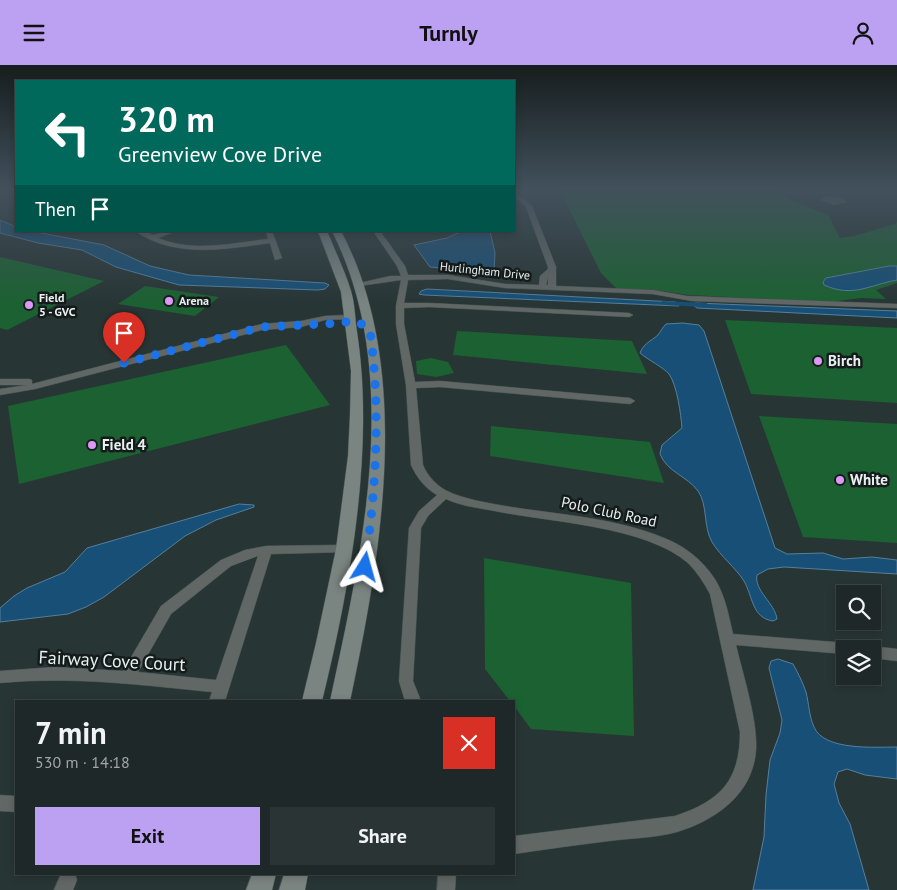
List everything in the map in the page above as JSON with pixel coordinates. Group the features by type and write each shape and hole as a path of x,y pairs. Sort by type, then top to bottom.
{"street":[{"path":"537,228 552,269 552,289"},
{"path":"141,232 171,245 195,247 273,241"},
{"path":"154,237 171,232"},
{"path":"269,232 278,258"},
{"path":"312,700 326,643 344,549 354,464 357,415 357,371 344,284 322,232"},
{"path":"336,232 359,284 366,309 375,367 377,410 374,491 365,567 340,700"},
{"path":"377,232 401,266 406,277"},
{"path":"542,288 544,276 552,269"},
{"name":"Hurlingham Drive","path":"359,284 406,277 454,278 500,286 609,292 648,297 849,305 897,305"},
{"name":"Polo Club Road","path":"406,277 400,306 400,323 411,385 417,465 424,479 445,494 462,500 632,531 662,541 688,556 708,577 717,594 747,726 748,751 741,775 726,797 704,813 675,824 515,845"},
{"path":"400,306 430,305 629,315"},
{"path":"350,319 366,309"},
{"path":"0,392 54,381 262,327 350,319 360,322 370,331"},
{"path":"0,387 54,381"},
{"path":"0,382 38,383"},
{"path":"411,385 440,384 630,401"},
{"path":"413,700 406,681 415,528 423,513 445,494"},
{"path":"127,678 166,610 226,563 249,553 266,550 344,549"},
{"path":"217,700 266,550"},
{"path":"727,639 836,648"},
{"path":"881,653 897,655"},
{"name":"Fairway Cove Court","path":"0,677 47,673 222,687"},
{"path":"0,803 15,804"},
{"path":"259,890 264,875"},
{"path":"292,890 296,875"},
{"path":"446,890 448,875"}],"green space":[{"path":"578,228 835,228 840,238 883,228 897,228 897,283 876,290 886,299 861,298 830,302 689,295 648,289 617,289 601,273"},
{"name":"Field 5 - GVC","path":"0,257 104,281 7,330 0,328"},
{"name":"Arena","path":"145,286 219,297 195,316 118,304"},
{"name":"Birch","path":"725,320 897,328 897,403 751,394"},
{"path":"457,331 632,341 647,374 453,355"},
{"name":"Field 4","path":"286,345 330,405 19,484 8,406"},
{"path":"431,358 448,362 454,373 436,377 417,374 416,361"},
{"name":"White","path":"759,416 897,424 897,543 803,537"},
{"path":"491,426 650,442 664,483 490,456"},
{"path":"484,558 631,583 634,736 531,729 515,707 515,700 509,700 485,669"}],"water":[{"path":"0,228 15,228 15,232 36,232 104,245 150,266 189,275 325,283 329,285 325,289 318,290 179,285 116,267 82,250 38,243 0,233"},
{"path":"460,232 490,232 495,253 494,271 492,273 430,267 414,245 447,238"},
{"path":"897,266 897,280 852,290 834,289 824,285 823,282 826,278"},
{"path":"427,289 676,302 679,306 419,294"},
{"path":"695,303 897,311 897,318 697,308 693,305"},
{"path":"683,323 699,325 704,331 775,548 787,554 823,553 843,559 872,557 897,560 897,574 784,567 768,569 757,575 757,581 761,592 773,608 777,619 773,621 761,616 754,606 744,581 712,542 707,530 703,503 698,491 672,470 660,454 662,445 682,428 678,400 669,374 640,353 643,347 658,335 666,324"},
{"path":"239,504 254,505 254,507 216,520 185,536 104,597 86,607 68,614 0,622 0,608 14,596 27,588 65,572 87,548"},
{"path":"778,659 793,664 806,692 812,723 820,735 839,744 851,746 897,747 897,779 865,775 847,769 838,772 834,784 839,803 850,824 869,890 753,890 764,837 770,760 780,733 782,720 769,668 771,661"}],"waterway":[{"path":"665,303 706,305"}],"place":[{"name":"Arena","path":"169,301"},
{"name":"Field 5 - GVC","path":"29,305"},
{"name":"Birch","path":"818,361"},
{"name":"Field 4","path":"92,445"},
{"name":"White","path":"840,480"}],"route":[{"path":"124,363 262,327 341,323 353,319 360,322 370,331 375,367 377,410 374,491 365,567"}]}
